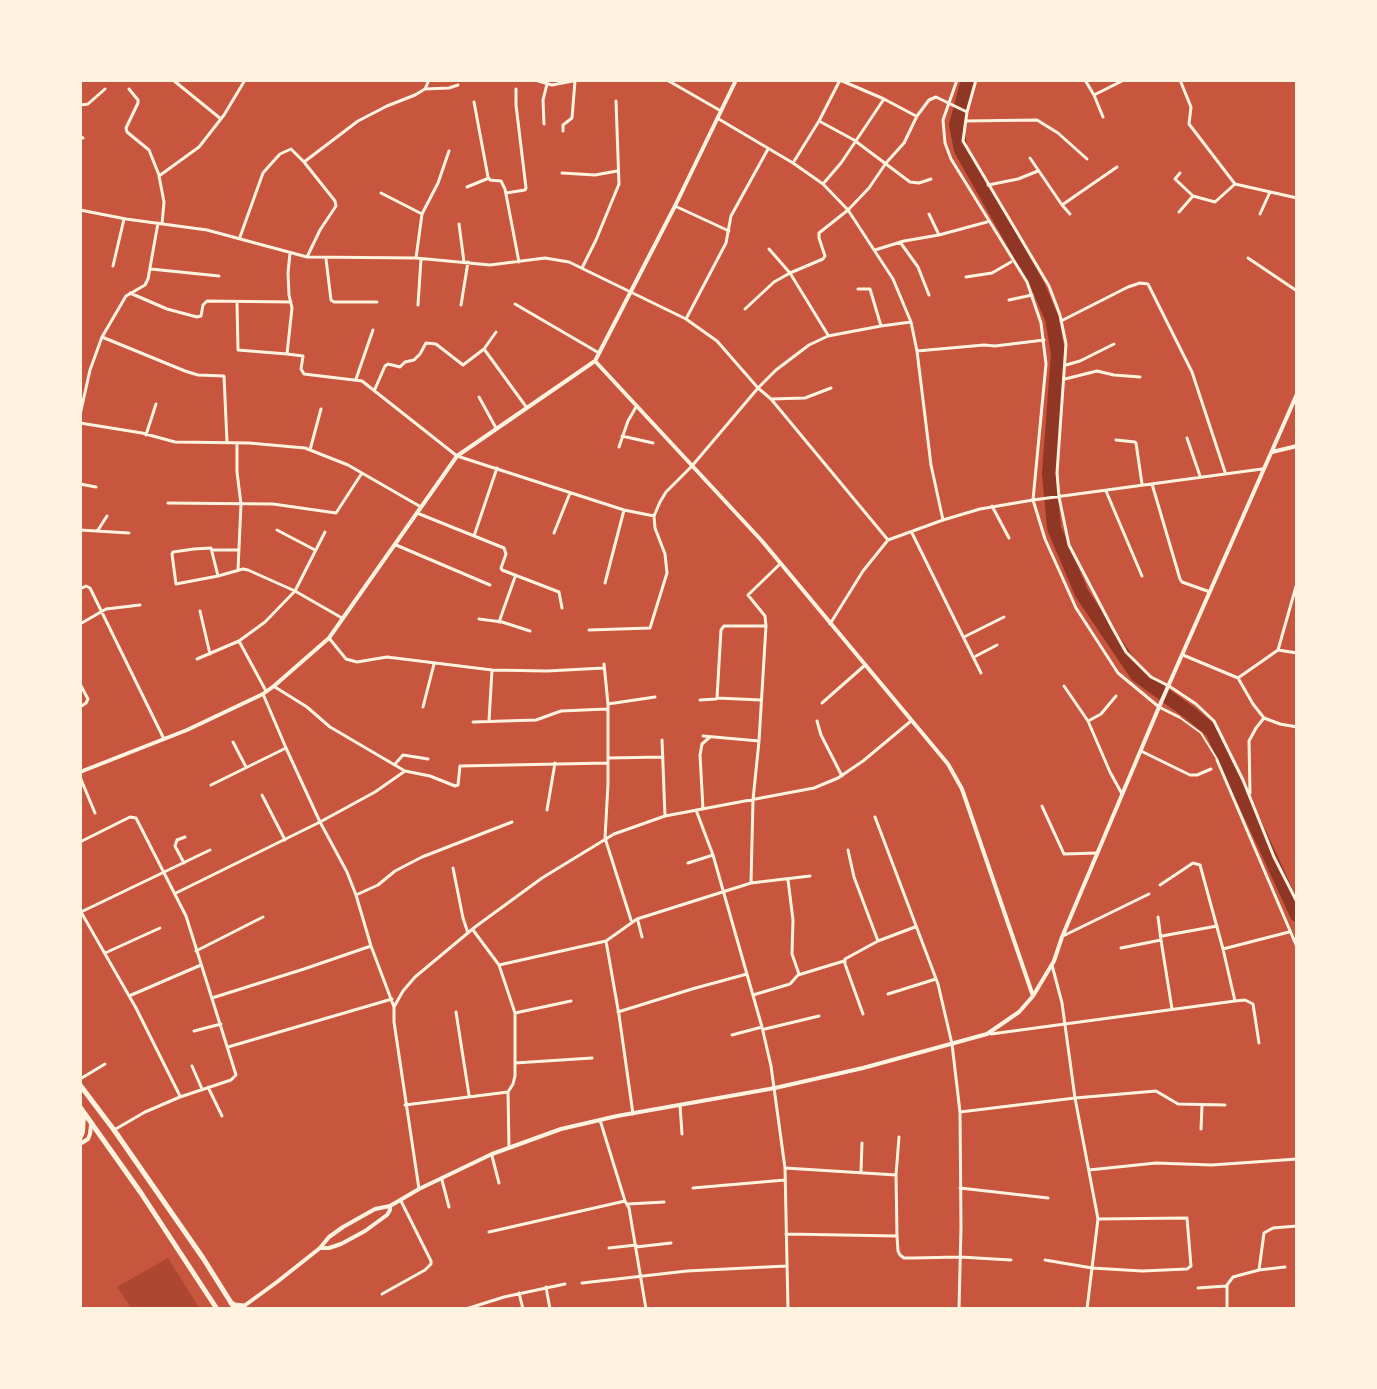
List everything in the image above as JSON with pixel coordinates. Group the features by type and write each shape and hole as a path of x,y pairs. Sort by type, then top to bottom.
{"highway":[{"path":"80,1082 235,1309"},
{"path":"82,1110 217,1309"},
{"path":"91,1122 102,1115"},
{"path":"230,1302 244,1307"}],"street":[{"path":"173,80 221,119"},
{"path":"159,176 199,147 245,80"},
{"path":"425,89 429,80"},
{"path":"535,80 547,84 576,80 571,119 563,125 563,131"},
{"path":"667,80 721,111"},
{"path":"95,813 80,774 164,739 274,686 329,638 457,456 595,361 736,80"},
{"path":"793,163 840,80 917,116"},
{"path":"957,80 943,120 951,159 1027,282 1041,323 1046,364 1036,499 1045,539 1076,608 1118,673 1201,733 1217,760 1297,947"},
{"path":"976,80 966,111 963,141 1049,286 1066,344 1057,497 1069,545 1126,652 1151,677 1196,704 1214,721 1297,902"},
{"path":"1085,80 1103,117"},
{"path":"1094,95 1124,80"},
{"path":"1180,80 1191,107 1189,124 1235,184 1297,198"},
{"path":"544,124 543,100 547,84"},
{"path":"304,162 358,121 387,106 425,89 458,85"},
{"path":"80,105 92,101 105,89"},
{"path":"80,415 90,370 102,337 130,293 145,285 164,202 159,176 149,150 127,132 138,103 129,89"},
{"path":"506,193 526,188 516,89"},
{"path":"745,309 774,282 823,259 825,256 819,233 869,188 904,143 917,116 932,98 966,111"},
{"path":"823,184 884,99"},
{"path":"582,268 619,184 616,101"},
{"path":"474,102 489,178"},
{"path":"717,118 823,184 848,210 893,279 911,322 931,465 943,520"},
{"path":"966,121 1035,119 1058,133 1087,159"},
{"path":"819,121 855,141 910,182 931,179"},
{"path":"686,319 728,239 731,216 768,149"},
{"path":"240,238 263,173 286,150 293,150 336,206 307,257"},
{"path":"418,305 422,214 438,183 449,151"},
{"path":"1030,158 1070,214"},
{"path":"1062,205 1117,167"},
{"path":"562,173 595,175 618,171"},
{"path":"988,185 1038,171"},
{"path":"1180,173 1175,179 1193,196 1215,202 1235,184"},
{"path":"467,187 489,178 501,181 519,262"},
{"path":"1260,214 1271,191"},
{"path":"381,193 422,214"},
{"path":"1179,212 1193,196"},
{"path":"675,206 729,231"},
{"path":"80,210 207,230 307,257 419,258 498,265 553,259 569,262 686,319 717,341 771,399 888,540"},
{"path":"929,214 939,235"},
{"path":"113,266 124,219"},
{"path":"875,250 989,222"},
{"path":"459,224 466,262 461,305"},
{"path":"900,242 918,267 929,295"},
{"path":"769,249 790,273 828,336"},
{"path":"287,354 292,308 288,273 290,253"},
{"path":"326,258 331,300 377,302"},
{"path":"1248,258 1297,291"},
{"path":"966,277 992,273 1013,261"},
{"path":"151,269 219,276"},
{"path":"1061,321 1128,287 1148,284 1190,368 1226,473"},
{"path":"858,289 870,289 881,326"},
{"path":"130,293 167,309 197,317 201,316 207,301 291,302"},
{"path":"1009,300 1032,295"},
{"path":"237,302 238,349 303,356 301,369 304,374 362,381 457,456 624,510 654,516"},
{"path":"515,304 599,353"},
{"path":"589,630 650,628 667,573 667,562 654,516 666,492 758,388 786,361 828,336 911,322"},
{"path":"356,379 373,330"},
{"path":"375,390 385,366 400,367 406,361 414,360 425,343 436,344 463,365 484,349 496,332"},
{"path":"102,337 185,371 224,376 227,442"},
{"path":"917,351 1044,340"},
{"path":"1066,365 1114,344"},
{"path":"484,349 527,408"},
{"path":"595,361 780,563 948,764 962,789 1033,996"},
{"path":"1065,379 1097,371 1140,377"},
{"path":"771,399 805,398 831,388"},
{"path":"987,1034 1019,1012 1052,965 1122,794 1297,394"},
{"path":"479,397 496,428"},
{"path":"146,435 156,404"},
{"path":"619,447 636,407"},
{"path":"310,450 321,409"},
{"path":"80,423 183,443 227,442 310,450 348,465 421,507"},
{"path":"622,436 653,443"},
{"path":"1187,438 1201,477"},
{"path":"1116,440 1136,443 1142,484"},
{"path":"237,443 241,504 238,570"},
{"path":"1272,452 1297,446"},
{"path":"474,536 497,468"},
{"path":"830,624 863,571 888,540 943,520 992,506 1036,499 1264,469"},
{"path":"168,503 273,504 336,513 362,473"},
{"path":"1152,483 1180,579 1210,592"},
{"path":"80,484 96,487"},
{"path":"1105,489 1142,576"},
{"path":"554,533 570,493"},
{"path":"992,506 1009,538"},
{"path":"605,583 624,510"},
{"path":"417,513 504,548 506,554 502,569 559,592 562,608"},
{"path":"98,531 107,516"},
{"path":"80,530 129,533"},
{"path":"277,530 315,550"},
{"path":"197,659 239,641 265,622 295,591 325,532"},
{"path":"912,532 981,673"},
{"path":"396,545 490,585"},
{"path":"239,550 208,548 173,552 174,581 179,584 248,570 295,591 342,618"},
{"path":"212,550 218,576"},
{"path":"751,883 753,800 766,626 765,616 748,595 780,563"},
{"path":"499,622 516,576"},
{"path":"1238,678 1278,650 1297,583"},
{"path":"80,589 89,587 164,739"},
{"path":"80,624 109,609 140,605"},
{"path":"200,611 210,654"},
{"path":"964,637 1004,617"},
{"path":"479,619 530,631"},
{"path":"717,698 723,627 766,626"},
{"path":"329,638 346,659 357,662 387,657 492,670 547,671 604,666 608,706 605,838 632,922"},
{"path":"239,641 265,693 320,822 347,872 392,999 395,1039 419,1189"},
{"path":"974,657 997,645"},
{"path":"1278,650 1297,653"},
{"path":"1183,655 1238,678 1264,718 1297,727"},
{"path":"423,707 434,664"},
{"path":"822,703 867,665"},
{"path":"489,721 492,670"},
{"path":"80,684 88,699 80,707"},
{"path":"274,686 307,707 330,727 405,771 455,786 458,785 460,766 663,757"},
{"path":"1064,686 1088,721 1122,794"},
{"path":"1088,721 1101,714 1116,696"},
{"path":"473,722 536,720 561,711 655,697"},
{"path":"700,700 761,700"},
{"path":"1251,797 1250,737 1264,718"},
{"path":"817,721 842,776"},
{"path":"394,1007 415,977 470,931 542,878 605,838 665,816 814,788 842,776 911,721"},
{"path":"703,736 759,741"},
{"path":"703,809 700,755 702,744 710,737"},
{"path":"662,740 665,816"},
{"path":"233,742 246,767"},
{"path":"211,785 286,748"},
{"path":"1141,751 1190,775 1211,769"},
{"path":"395,764 403,755 428,759"},
{"path":"547,810 555,763"},
{"path":"176,893 320,822 375,792 405,771"},
{"path":"262,795 285,840"},
{"path":"1042,806 1064,854 1097,853"},
{"path":"696,810 713,855 763,1028 775,1088 785,1168 788,1309"},
{"path":"80,842 134,817 186,916 236,1075 235,1078 145,1112 114,1130"},
{"path":"875,817 936,979 952,1044 960,1112 959,1309"},
{"path":"356,895 422,857 512,822"},
{"path":"184,863 175,846 177,840 185,837"},
{"path":"180,1097 129,996 81,912 210,850"},
{"path":"848,850 854,877 878,941"},
{"path":"688,863 713,855"},
{"path":"1160,885 1189,865 1197,863 1202,868 1235,1001"},
{"path":"453,868 463,918 499,965 515,1013 515,1063 513,1084 508,1092 509,1148"},
{"path":"499,965 606,941 637,919 723,891 751,883 810,876"},
{"path":"788,879 793,920 792,954 799,974"},
{"path":"1062,937 1149,894"},
{"path":"196,951 263,917"},
{"path":"1158,917 1172,1009"},
{"path":"637,919 642,937"},
{"path":"753,995 790,984 799,974 844,961 846,957 878,941 916,926"},
{"path":"1121,948 1217,926"},
{"path":"105,953 160,928"},
{"path":"1223,949 1291,932"},
{"path":"606,941 633,1114"},
{"path":"212,998 371,946"},
{"path":"844,961 863,1014"},
{"path":"129,996 201,965"},
{"path":"1052,965 1062,1003 1075,1098 1098,1219 1087,1309"},
{"path":"618,1012 747,974"},
{"path":"888,994 936,979"},
{"path":"228,1047 392,999"},
{"path":"244,1307 320,1248 329,1237 375,1209 390,1206 492,1154 561,1129 775,1088 987,1034 1235,1001 1245,1000 1253,1004 1259,1043"},
{"path":"515,1013 571,1001"},
{"path":"456,1012 469,1097"},
{"path":"732,1035 819,1016"},
{"path":"194,1031 221,1024"},
{"path":"515,1063 592,1058"},
{"path":"80,1082 105,1064"},
{"path":"192,1066 202,1089"},
{"path":"208,1087 222,1116"},
{"path":"960,1112 1156,1091 1178,1104 1225,1105"},
{"path":"405,1105 508,1092"},
{"path":"680,1105 682,1134"},
{"path":"1201,1129 1202,1105"},
{"path":"80,1142 82,1110"},
{"path":"600,1120 626,1202 646,1309"},
{"path":"80,1142 88,1139 91,1122"},
{"path":"899,1137 897,1236 898,1251 904,1258 1011,1260"},
{"path":"861,1173 862,1143"},
{"path":"492,1154 499,1183"},
{"path":"1089,1170 1156,1163 1212,1165 1297,1159"},
{"path":"785,1168 896,1175"},
{"path":"441,1179 449,1207"},
{"path":"693,1188 785,1180"},
{"path":"960,1188 1048,1198"},
{"path":"382,1294 431,1264 401,1200"},
{"path":"489,1232 626,1202 664,1202"},
{"path":"320,1248 341,1244 365,1231 387,1215 390,1206"},
{"path":"1045,1260 1092,1268 1142,1271 1187,1269 1191,1266 1187,1218 1098,1219"},
{"path":"1259,1270 1264,1233 1273,1228 1297,1226"},
{"path":"786,1234 897,1236"},
{"path":"609,1248 671,1243"},
{"path":"582,1283 687,1271 787,1266"},
{"path":"1227,1309 1227,1285 1233,1277 1285,1267"},
{"path":"466,1309 519,1293 565,1284"},
{"path":"1198,1288 1227,1285"},
{"path":"546,1287 550,1309"},
{"path":"519,1293 523,1309"}],"shaded area":[{"path":"168,1258 200,1309 132,1309 117,1287"}],"waterway":[{"path":"968,80 956,125 961,150 1038,286 1052,319 1058,353 1049,473 1054,528 1082,594 1137,675 1212,731 1297,915"}]}
